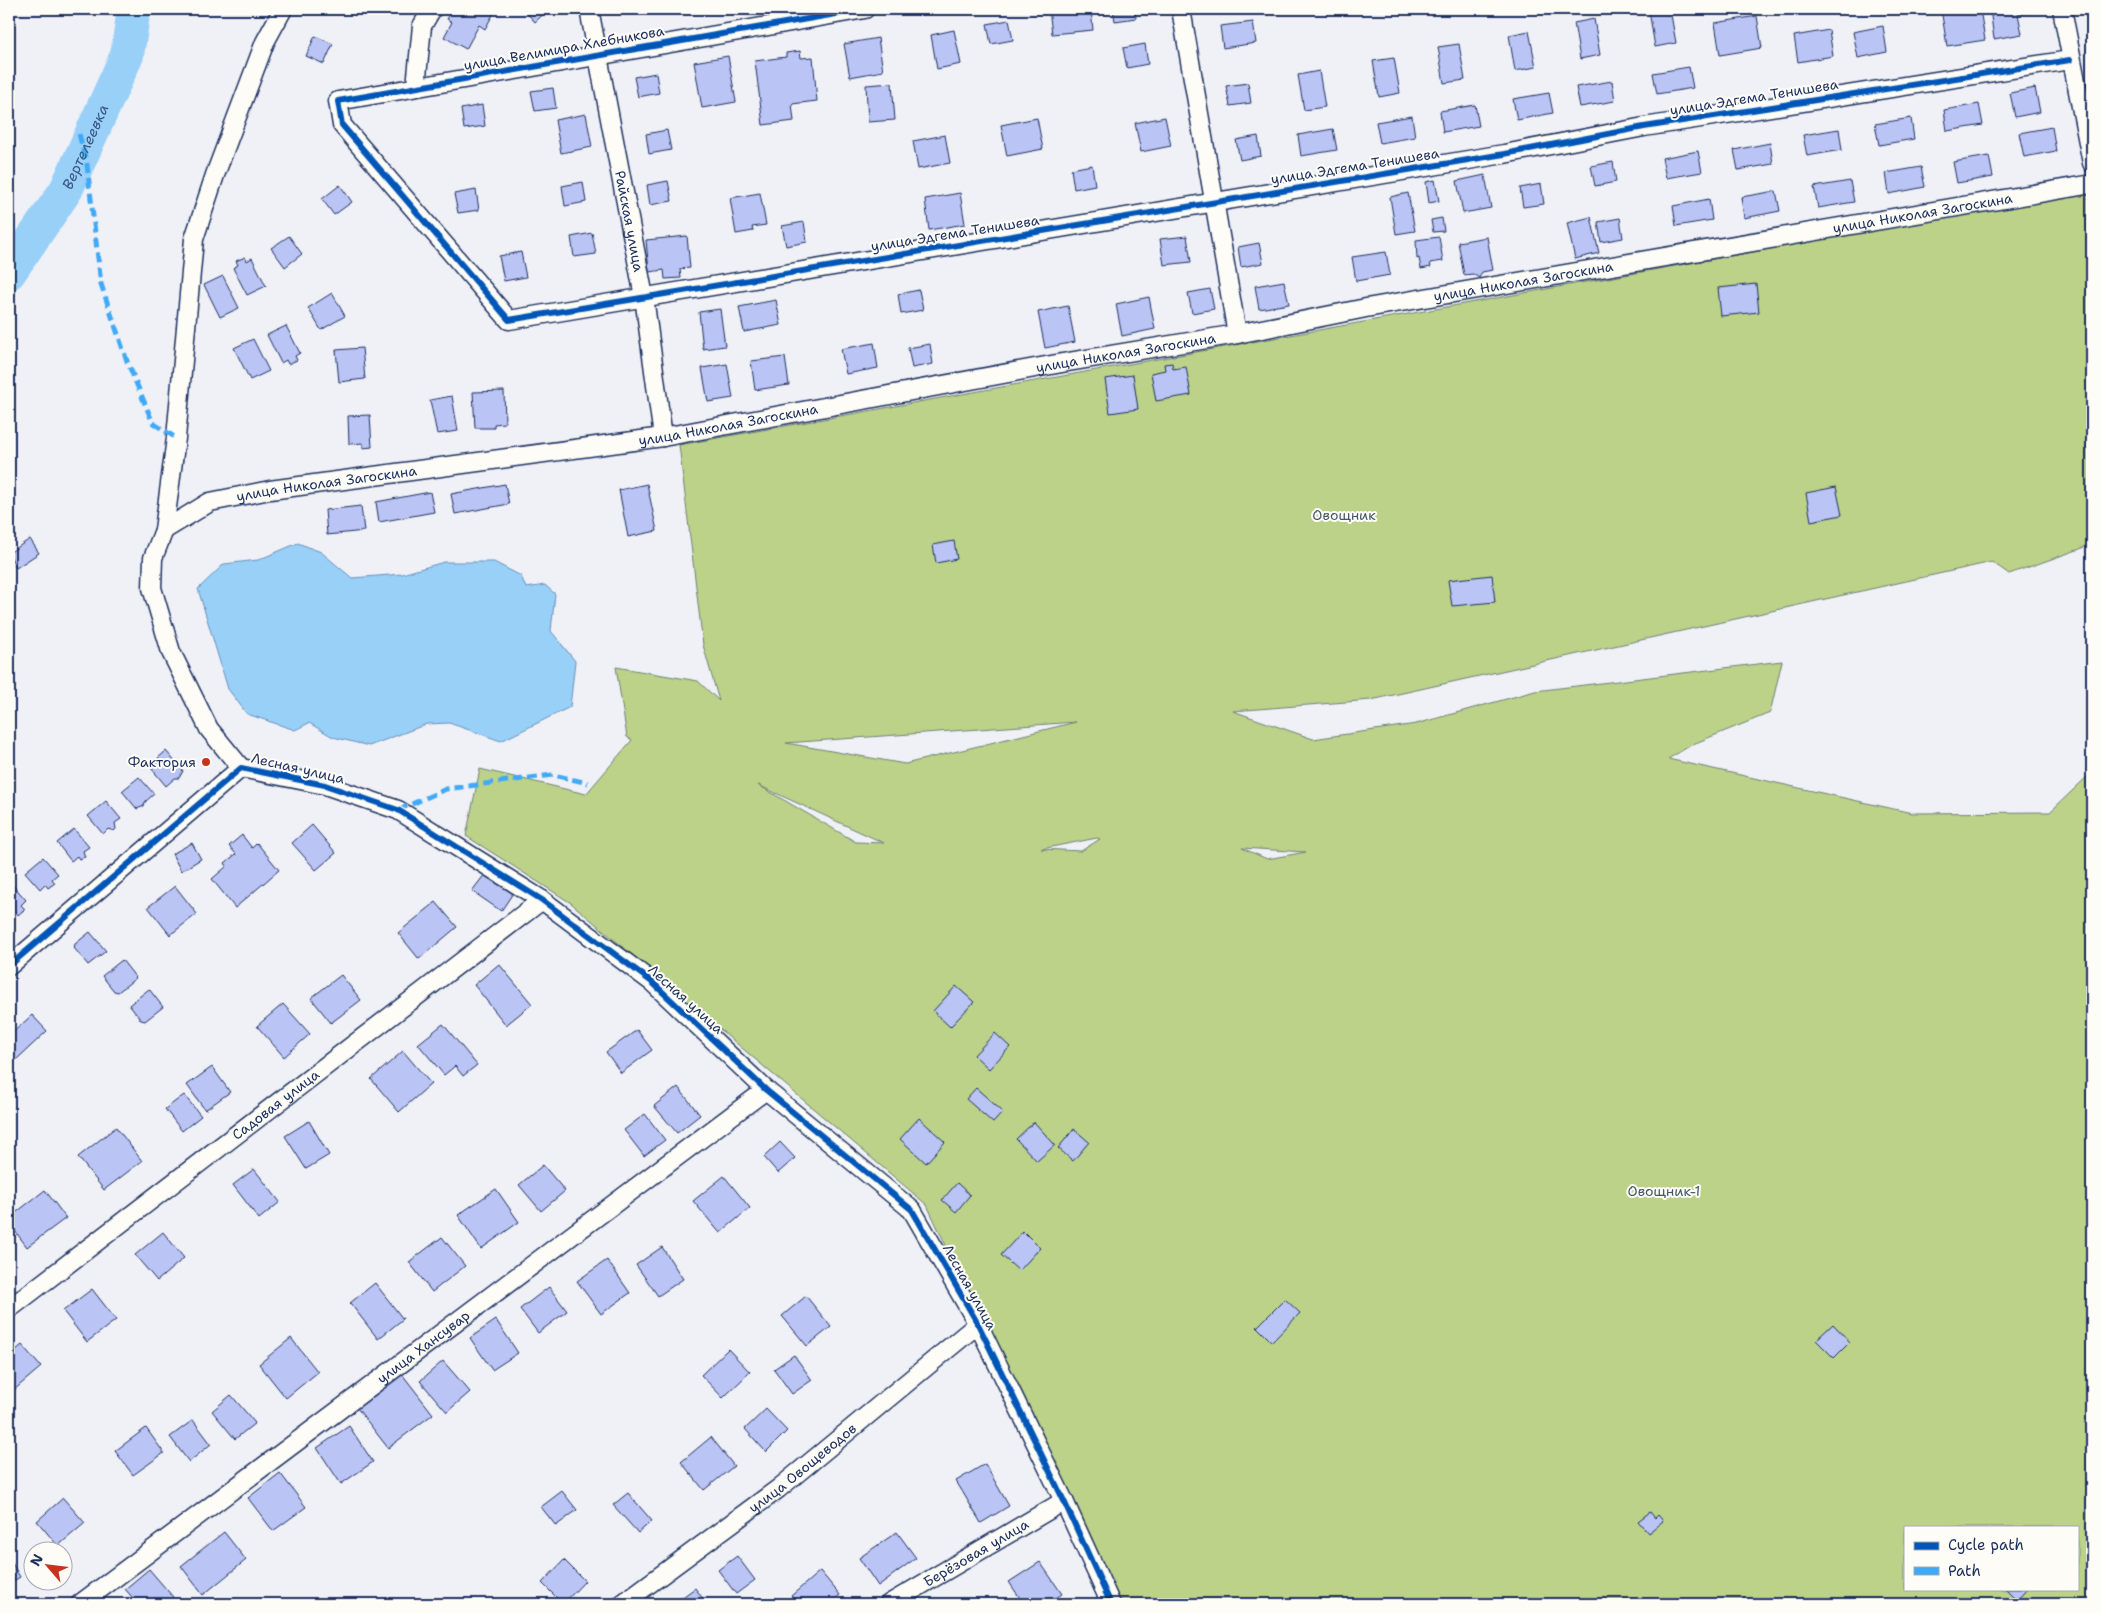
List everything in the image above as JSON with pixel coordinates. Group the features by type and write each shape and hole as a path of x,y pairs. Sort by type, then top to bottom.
{"street":[{"path":"241,768 209,729 171,652 152,588 153,558 164,530 176,438 194,239 215,175 265,42 284,9"},
{"path":"416,86 422,26 432,9"},
{"name":"Райская улица","path":"589,9 644,297 663,437"},
{"path":"1181,9 1237,334"},
{"path":"2062,9 2070,60 2092,163"},
{"name":"улица Велимира Хлебникова","path":"644,297 509,320 342,126 338,101 855,10"},
{"name":"улица Эдгема Тенишева","path":"644,297 1504,154 1644,127 2070,60"},
{"name":"улица Николая Загоскина","path":"164,530 210,502 270,490 663,437 1062,362 1237,334 1366,308 2092,184"},
{"name":"Лесная улица","path":"9,966 241,768 325,785 398,810 542,900 652,982 766,1090 912,1210 978,1324 1064,1501 1111,1604"},
{"name":"Садовая улица","path":"9,1309 542,900"},
{"name":"улица Хансувар","path":"80,1604 766,1090"},
{"name":"улица Овощеводов","path":"622,1604 778,1489 978,1324"},
{"name":"Берёзовая улица","path":"889,1604 1064,1501"}],"green space":[{"name":"Овощник-1","path":"2092,191 2092,543 2009,574 1992,562 1371,700 1233,711 1313,739 1416,724 1535,691 1782,661 1770,713 1693,744 1668,759 1912,813 2050,812 2092,772 2092,1604 1115,1604 927,1205 571,903 466,836 480,769 586,794 632,740 627,737 616,667 698,681 719,701 703,645 679,445","holes":["1076,722 905,764 786,743","758,785 884,843 856,842","1100,839 1081,851 1041,849","1242,848 1306,852 1267,859"]}],"water":[{"path":"298,543 321,552 352,578 402,574 444,562 494,562 521,576 526,588 545,585 555,594 551,631 575,661 570,707 501,741 449,723 427,724 369,746 333,737 309,723 295,730 247,714 228,689 198,589 224,564 258,560"}],"building":[{"path":"453,9 496,9 485,29 479,25 466,49 444,37 452,22 447,19"},
{"path":"523,9 549,9 535,22"},
{"path":"1049,9 1091,9 1093,30 1052,34"},
{"path":"1113,9 1135,9 1136,18 1115,21"},
{"path":"1670,9 1676,43 1655,47 1649,11"},
{"path":"1774,9 1803,9 1785,14 1784,10 1775,12"},
{"path":"1941,9 1980,9 1985,40 1947,46"},
{"path":"1990,9 2026,9 2026,13 2018,14 2022,34 1994,39"},
{"path":"1757,16 1762,48 1720,55 1715,23"},
{"path":"1594,19 1600,55 1580,59 1574,23"},
{"path":"1009,20 1013,40 991,44 987,24"},
{"path":"1253,22 1256,43 1223,48 1220,26"},
{"path":"1883,26 1887,52 1858,58 1853,32"},
{"path":"954,30 961,64 937,69 931,35"},
{"path":"1829,30 1833,56 1798,62 1794,36"},
{"path":"1529,31 1536,67 1515,71 1509,35"},
{"path":"315,36 333,44 324,64 306,56"},
{"path":"878,38 883,71 850,77 844,44"},
{"path":"1145,44 1148,64 1127,68 1123,48"},
{"path":"1459,44 1465,80 1444,83 1438,47"},
{"path":"800,51 801,58 813,57 817,101 792,104 794,121 763,125 755,61 786,57 786,53"},
{"path":"728,56 736,102 702,108 694,62"},
{"path":"1394,58 1400,93 1379,97 1373,61"},
{"path":"1689,67 1693,88 1657,94 1653,73"},
{"path":"1319,71 1325,107 1304,110 1298,75"},
{"path":"656,73 659,93 638,97 634,77"},
{"path":"1612,81 1615,101 1580,107 1576,87"},
{"path":"892,83 895,120 868,122 866,85"},
{"path":"1248,83 1251,103 1230,106 1226,86"},
{"path":"553,88 556,108 535,111 531,91"},
{"path":"2035,88 2040,112 2015,117 2010,93"},
{"path":"1549,93 1553,113 1517,120 1513,99"},
{"path":"1979,104 1983,125 1947,131 1944,110"},
{"path":"482,105 485,126 464,129 461,109"},
{"path":"1475,105 1479,126 1443,132 1440,111"},
{"path":"586,114 592,147 561,153 555,120"},
{"path":"1412,116 1415,137 1380,143 1376,122"},
{"path":"1165,117 1171,146 1141,152 1135,123"},
{"path":"1037,118 1043,149 1007,156 1001,125"},
{"path":"1911,118 1914,139 1879,145 1875,124"},
{"path":"2052,127 2056,151 2024,157 2019,133"},
{"path":"1333,129 1337,150 1301,156 1298,135"},
{"path":"1839,129 1842,150 1807,156 1803,135"},
{"path":"667,130 671,150 649,154 646,134"},
{"path":"945,135 950,163 918,169 913,141"},
{"path":"1258,136 1261,156 1240,160 1236,140"},
{"path":"1770,143 1773,164 1738,170 1734,150"},
{"path":"1698,151 1702,172 1666,178 1662,158"},
{"path":"1989,156 1993,177 1957,183 1953,162"},
{"path":"1613,162 1616,182 1595,186 1591,166"},
{"path":"1092,165 1095,185 1074,189 1071,169"},
{"path":"1921,167 1925,187 1889,194 1886,173"},
{"path":"1485,175 1491,208 1463,213 1457,181"},
{"path":"1435,180 1439,201 1429,203 1426,182"},
{"path":"668,181 672,201 650,205 647,185"},
{"path":"1850,181 1854,202 1818,208 1814,187"},
{"path":"583,182 586,202 565,206 562,186"},
{"path":"1541,184 1544,204 1523,207 1520,188"},
{"path":"340,185 352,202 334,215 322,199"},
{"path":"476,190 479,210 458,213 454,194"},
{"path":"1776,191 1780,211 1744,218 1741,197"},
{"path":"760,193 766,225 752,227 753,231 736,234 730,198"},
{"path":"960,193 965,224 929,230 925,199"},
{"path":"1408,193 1415,231 1396,234 1390,197"},
{"path":"1709,199 1712,220 1676,226 1673,206"},
{"path":"1591,217 1599,253 1575,259 1567,223"},
{"path":"1442,218 1444,231 1433,232 1431,220"},
{"path":"1620,218 1623,238 1601,242 1598,222"},
{"path":"804,222 807,242 786,246 782,226"},
{"path":"592,233 596,254 574,257 571,237"},
{"path":"289,236 302,254 285,267 271,248"},
{"path":"687,236 690,268 680,269 681,278 665,279 664,270 649,272 646,240"},
{"path":"1187,236 1191,262 1164,265 1160,239"},
{"path":"1439,237 1443,261 1430,263 1431,267 1421,269 1419,258 1417,259 1416,240"},
{"path":"1487,237 1493,270 1482,272 1479,278 1473,274 1464,275 1458,242"},
{"path":"1259,243 1263,263 1241,267 1238,247"},
{"path":"521,252 526,277 504,281 499,256"},
{"path":"1386,252 1390,275 1356,281 1352,257"},
{"path":"245,257 247,261 252,258 266,286 247,295 233,268 238,265 236,261"},
{"path":"223,276 239,308 220,317 204,285"},
{"path":"1284,281 1289,304 1259,309 1255,286"},
{"path":"1756,284 1759,312 1721,316 1718,288"},
{"path":"1210,289 1214,309 1192,313 1188,293"},
{"path":"919,290 923,310 901,314 898,294"},
{"path":"332,293 345,316 321,330 308,308"},
{"path":"1149,297 1155,329 1122,336 1116,304"},
{"path":"776,300 781,325 744,332 739,307"},
{"path":"1068,306 1075,342 1045,348 1038,312"},
{"path":"720,309 725,346 703,349 699,312"},
{"path":"286,326 300,353 295,356 297,360 288,364 286,360 281,363 267,335"},
{"path":"253,339 269,371 250,380 234,348"},
{"path":"874,343 878,368 846,374 841,349"},
{"path":"930,344 933,364 912,368 908,348"},
{"path":"362,348 365,379 339,382 336,350"},
{"path":"785,357 789,385 755,390 751,361"},
{"path":"1172,363 1173,369 1186,367 1191,395 1156,401 1151,373 1165,370 1164,364"},
{"path":"727,364 733,398 708,402 702,368"},
{"path":"1133,375 1138,409 1110,413 1105,379"},
{"path":"504,391 505,423 494,424 494,428 475,428 473,392"},
{"path":"452,396 458,431 437,434 430,400"},
{"path":"370,415 372,447 363,448 363,443 349,444 348,416"},
{"path":"505,484 509,504 455,514 451,494"},
{"path":"647,484 657,531 628,537 619,490"},
{"path":"1836,487 1842,515 1811,521 1806,493"},
{"path":"430,492 434,512 379,522 376,502"},
{"path":"361,506 364,531 327,535 325,510"},
{"path":"30,539 39,553 16,568 9,553"},
{"path":"954,541 957,559 936,563 933,545"},
{"path":"1492,575 1495,602 1452,606 1448,580"},
{"path":"166,751 183,771 179,778 175,778 166,786 151,768 160,761 158,758"},
{"path":"139,777 154,794 145,802 144,806 137,809 122,791"},
{"path":"106,801 121,819 115,823 116,829 114,831 108,829 103,834 88,816"},
{"path":"312,825 336,853 316,870 292,843"},
{"path":"74,829 89,847 83,851 85,857 79,859 77,856 71,861 57,843"},
{"path":"242,835 252,848 257,843 279,870 235,908 212,879 227,866 225,863 236,854 229,846"},
{"path":"192,843 201,859 181,871 172,854"},
{"path":"43,857 58,874 52,879 55,883 48,888 45,884 40,889 25,872"},
{"path":"485,874 513,893 501,911 472,891"},
{"path":"12,884 26,900 21,905 25,909 18,915 15,911 9,915 9,887"},
{"path":"175,886 197,914 170,935 148,907"},
{"path":"436,902 457,927 419,959 398,933"},
{"path":"90,932 106,951 88,965 74,948 75,944"},
{"path":"122,960 136,978 118,992 114,991 102,976"},
{"path":"499,964 532,1004 506,1025 474,985"},
{"path":"341,975 361,1000 331,1023 311,998"},
{"path":"956,986 974,1002 950,1027 933,1011"},
{"path":"149,989 163,1007 145,1021 141,1020 129,1005"},
{"path":"283,1004 310,1034 284,1057 257,1026"},
{"path":"32,1015 47,1031 16,1060 9,1053 9,1036"},
{"path":"443,1024 477,1065 463,1076 455,1066 444,1075 418,1044"},
{"path":"637,1030 652,1050 621,1073 606,1052"},
{"path":"995,1033 1010,1047 989,1069 974,1055"},
{"path":"403,1051 431,1084 399,1112 371,1079"},
{"path":"212,1067 230,1092 205,1110 187,1085"},
{"path":"678,1087 700,1115 677,1133 654,1106"},
{"path":"976,1088 1003,1112 993,1123 966,1099"},
{"path":"184,1095 201,1116 182,1131 165,1109"},
{"path":"645,1114 665,1140 644,1156 624,1130"},
{"path":"919,1118 945,1142 926,1163 900,1139"},
{"path":"309,1121 329,1155 306,1169 285,1136"},
{"path":"1034,1122 1055,1145 1037,1161 1016,1139"},
{"path":"116,1127 142,1161 104,1190 78,1157"},
{"path":"1074,1129 1089,1142 1073,1161 1058,1148"},
{"path":"780,1142 795,1158 778,1173 764,1157"},
{"path":"543,1165 565,1191 541,1211 519,1185"},
{"path":"254,1169 280,1202 259,1219 233,1185"},
{"path":"724,1176 750,1208 720,1233 693,1201"},
{"path":"957,1183 970,1195 956,1212 942,1200"},
{"path":"496,1189 519,1222 481,1249 458,1215"},
{"path":"45,1190 66,1218 27,1247 9,1223 9,1218"},
{"path":"1023,1231 1040,1248 1019,1271 1001,1255"},
{"path":"163,1232 184,1258 157,1281 135,1255"},
{"path":"442,1237 465,1266 432,1292 409,1262"},
{"path":"662,1247 683,1279 658,1296 636,1265"},
{"path":"607,1260 630,1293 601,1314 577,1281"},
{"path":"375,1283 403,1319 378,1339 350,1303"},
{"path":"549,1287 567,1311 538,1333 520,1309"},
{"path":"92,1289 116,1320 87,1342 63,1311"},
{"path":"806,1296 831,1327 807,1346 782,1316"},
{"path":"1285,1299 1300,1313 1272,1342 1257,1327"},
{"path":"496,1320 518,1353 492,1370 470,1338"},
{"path":"1833,1324 1850,1342 1834,1358 1816,1340"},
{"path":"291,1338 318,1372 286,1398 259,1364"},
{"path":"22,1345 41,1367 14,1390 9,1383 9,1356"},
{"path":"728,1349 750,1372 723,1398 701,1375"},
{"path":"794,1355 812,1380 792,1394 774,1369"},
{"path":"443,1361 470,1392 447,1412 420,1381"},
{"path":"402,1374 433,1414 388,1448 357,1408"},
{"path":"231,1395 255,1423 235,1439 212,1411"},
{"path":"766,1409 787,1431 766,1452 745,1429"},
{"path":"193,1420 211,1444 189,1462 170,1437"},
{"path":"349,1426 373,1462 341,1484 317,1448"},
{"path":"146,1428 164,1453 133,1475 115,1451"},
{"path":"711,1437 734,1466 704,1490 681,1462"},
{"path":"985,1464 1009,1506 981,1523 956,1481"},
{"path":"280,1473 306,1507 273,1531 248,1498"},
{"path":"562,1491 577,1510 556,1526 541,1507"},
{"path":"628,1493 652,1521 638,1533 613,1505"},
{"path":"63,1498 85,1523 65,1540 53,1540 37,1521"},
{"path":"1650,1512 1655,1518 1658,1515 1663,1521 1648,1533 1638,1521"},
{"path":"224,1532 246,1560 203,1595 181,1566"},
{"path":"897,1532 916,1558 878,1586 859,1558"},
{"path":"737,1556 755,1580 736,1594 718,1570"},
{"path":"9,1558 20,1577 9,1584"},
{"path":"564,1560 585,1581 563,1604 542,1583"},
{"path":"1040,1562 1062,1594 1047,1604 1024,1604 1009,1582"},
{"path":"149,1569 173,1597 165,1604 138,1604 125,1589"},
{"path":"820,1571 840,1595 829,1604 798,1604 791,1596"},
{"path":"695,1588 707,1604 673,1604"},
{"path":"2007,1590 2026,1590 2017,1600"}],"waterway":[{"name":"Вертелеевка","path":"9,273 66,190 127,55 134,9"}],"marked path":[{"path":"79,134 87,165 101,284 127,361 153,423 176,438"},
{"path":"398,810 446,789 553,775 588,783"}],"cycle path":[{"path":"865,9 338,101 342,125 509,320 1504,154 1644,127 2070,60"},
{"path":"9,966 241,768 325,785 398,810 542,900 652,982 766,1090 912,1210 978,1324 1064,1501 1111,1604"}],"place":[{"name":"Фактория","path":"206,762"}],"park label":[{"name":"Овощник","path":"1344,515"}]}
